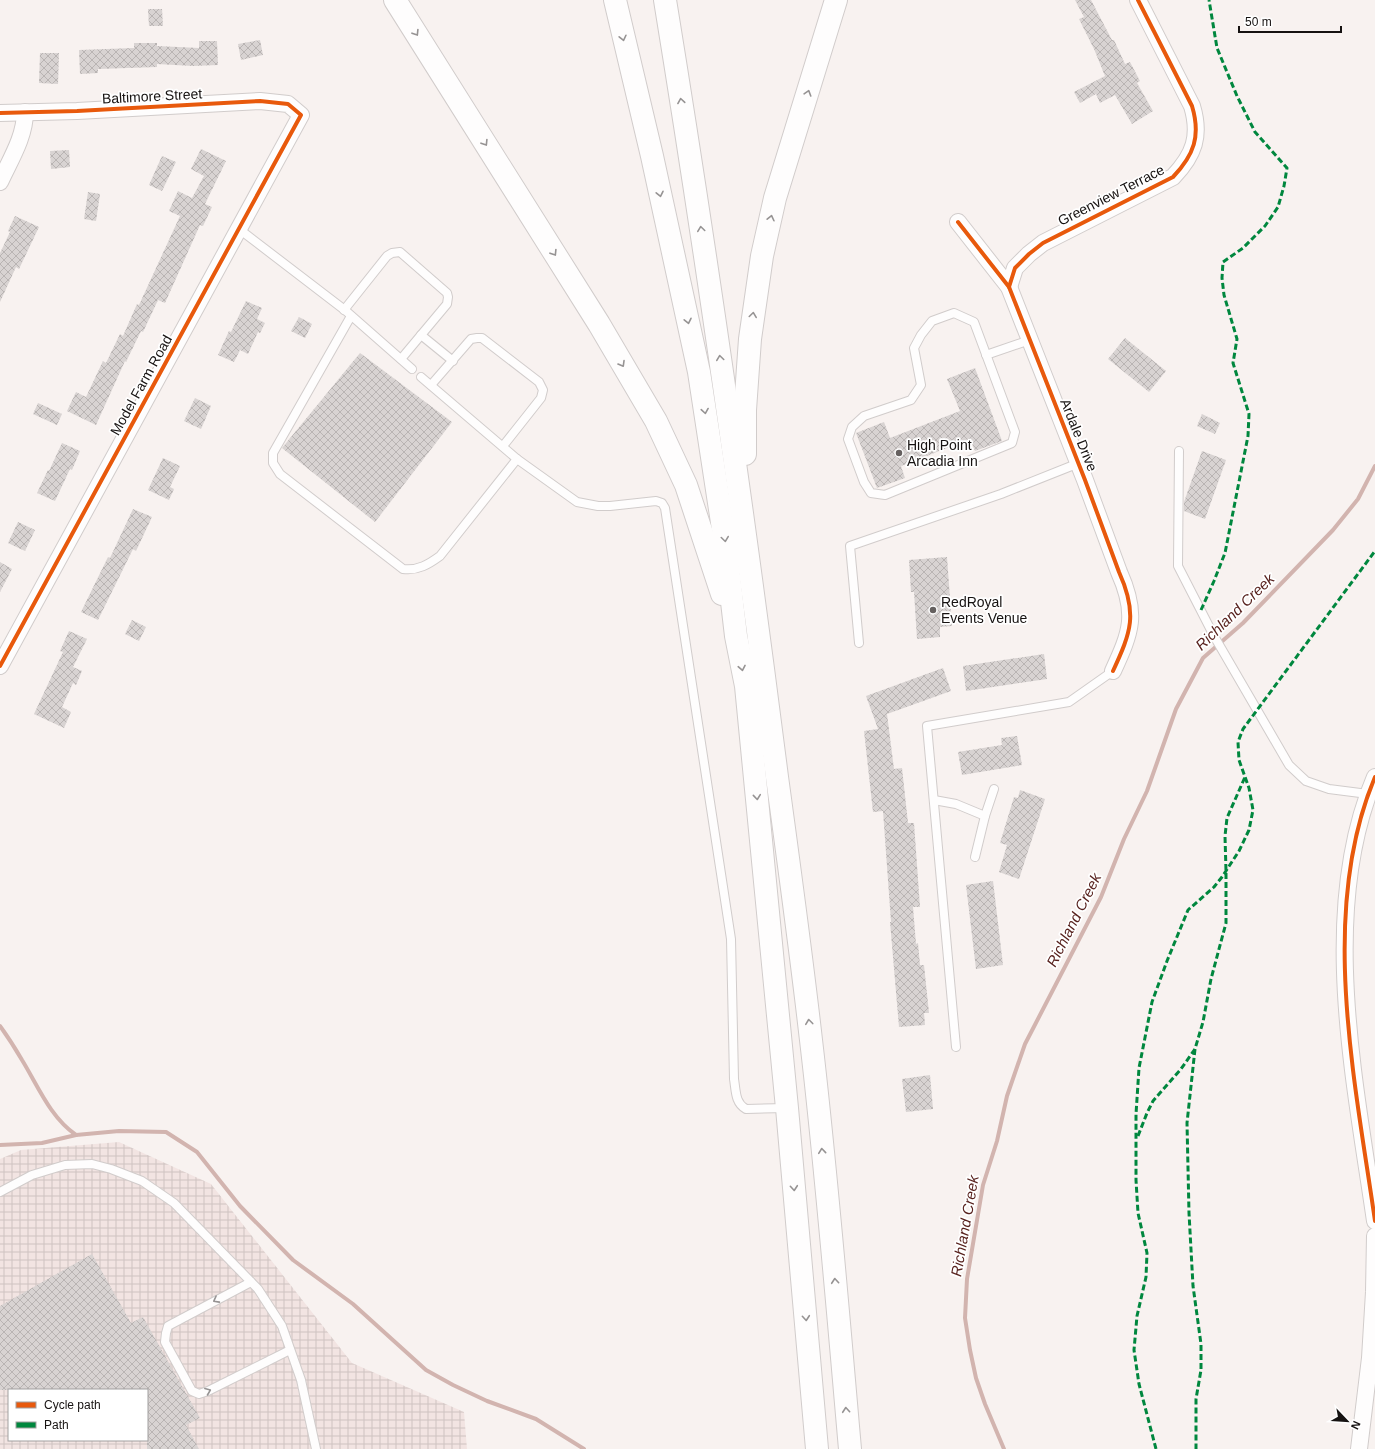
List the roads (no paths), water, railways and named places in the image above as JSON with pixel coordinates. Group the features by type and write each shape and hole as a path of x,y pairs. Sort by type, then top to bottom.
{"highway":[{"path":"395,0 599,324 656,421 686,485 736,636"},
{"path":"615,0 652,156 698,372 725,542 736,636 746,686 787,1108 817,1449"},
{"path":"665,0 688,140 748,549 811,1042 830,1220 850,1449"},
{"path":"748,549 751,505 745,455 745,410 750,339 762,256 776,198 836,0"}],"street":[{"name":"Greenview Terrace","path":"1009,288 1015,268 1043,243 1173,177 1184,166 1192,153 1196,137 1196,120 1192,106 1138,0"},
{"name":"Baltimore Street","path":"0,113 77,111 260,101 288,104 301,115"},
{"path":"0,182 25,124 25,112"},
{"name":"Model Farm Road","path":"0,666 301,115"},
{"name":"Ardale Drive","path":"958,222 1009,288 1079,463 1129,598 1131,619 1129,633 1124,648 1113,671"},
{"path":"1375,777 1368,794 1357,832 1348,877 1344,927 1345,984 1352,1063 1375,1221"},
{"path":"1359,1449 1370,1358 1375,1292 1375,1236"}],"lane":[{"path":"239,229 344,310 412,369"},
{"path":"344,310 387,256 392,253 400,252 447,293 448,297 447,304 401,359"},
{"path":"954,313 974,322 986,355 1015,432 1012,443 885,495 871,493 864,482 848,439 852,427 864,416 911,400 920,385 914,348 921,335 932,321 954,313"},
{"path":"351,316 273,452 273,463 280,474 403,570 408,570 424,567 440,556 517,459"},
{"path":"421,335 453,361"},
{"path":"431,385 471,339 482,338 542,386 542,398 503,446"},
{"path":"986,355 1030,340"},
{"path":"422,377 517,459 577,502 610,506 656,501 662,504 665,508 731,939 734,1079 737,1099 742,1107 746,1109 787,1108"},
{"path":"1179,451 1178,566 1214,636 1289,765 1306,781 1328,789 1368,794"},
{"path":"859,643 850,546 1001,494 1079,463"},
{"path":"956,1047 927,726 1069,702 1113,671"},
{"path":"975,857 985,816 994,789"},
{"path":"934,800 956,804 985,816"},
{"path":"0,1192 32,1175 65,1165 92,1164 111,1169 142,1181 174,1203 258,1289 282,1326 301,1380 316,1449"},
{"path":"251,1282 168,1326 165,1342 192,1392 199,1394 208,1391 290,1350"}],"waterway":[{"name":"Richland Creek","path":"1004,1449 976,1378 965,1318 967,1279 983,1185 997,1141 1007,1096 1025,1044 1101,897 1124,839 1147,791 1176,709 1203,658 1243,623 1333,530 1358,499 1375,466"},
{"path":"0,1026 9,1038 52,1110 67,1128 76,1135"},
{"path":"0,1145 42,1143 76,1135 119,1131 166,1132 197,1152 240,1206 293,1260 353,1304 426,1370 487,1401 536,1419 584,1449"}],"place":[{"name":"High Point Arcadia Inn","path":"899,453"},
{"name":"RedRoyal Events Venue","path":"933,610"}]}
